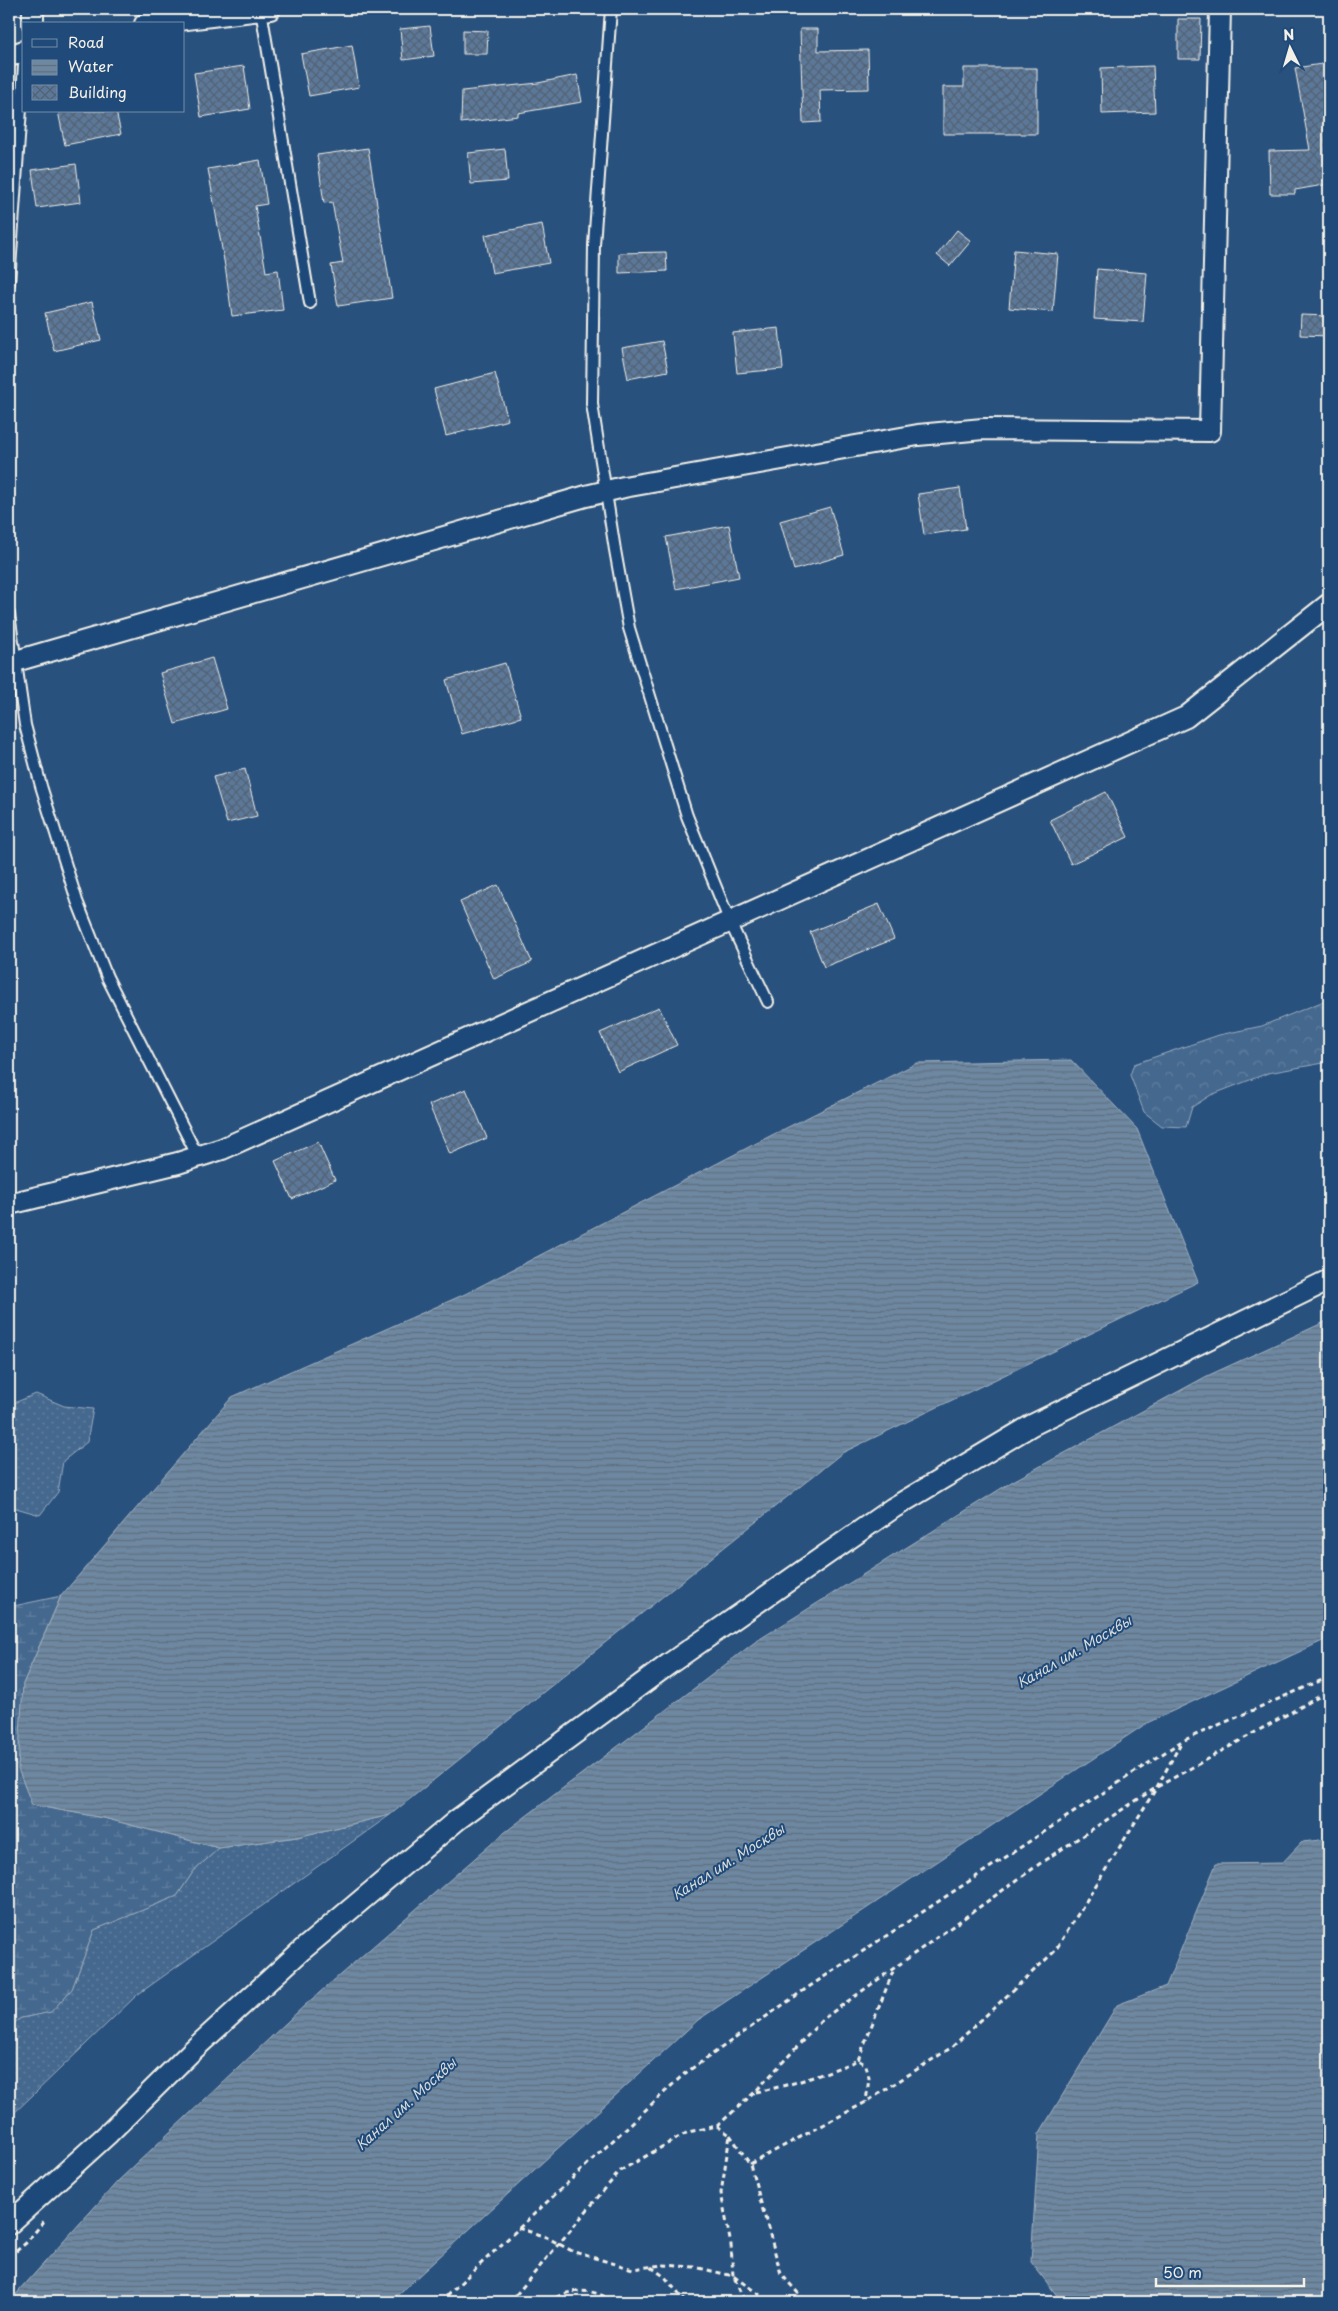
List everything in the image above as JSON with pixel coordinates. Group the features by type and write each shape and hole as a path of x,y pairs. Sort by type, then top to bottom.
{"street":[{"path":"33,9 33,22"},
{"path":"161,22 266,9"},
{"path":"12,662 606,491 927,434 984,429 1210,431 1220,9"},
{"path":"9,56 22,52"},
{"path":"9,1204 198,1157 222,1149 1186,717 1329,604"},
{"path":"9,2224 109,2133 193,2050 309,1944 456,1820 669,1664 893,1508 1032,1426 1329,1280"}],"lane":[{"path":"266,9 310,303"},
{"path":"611,9 594,245 592,404 629,628 687,816 730,922 768,1002"},
{"path":"9,283 22,94"},
{"path":"9,614 12,662 25,725 40,786 77,902 107,977 198,1157"}],"path":[{"path":"440,2302 684,2074 807,1988 1182,1741 1329,1677"},
{"path":"510,2302 620,2171 688,2132 717,2126 755,2092 823,2019 1045,1860 1158,1787 1329,1691"},
{"path":"750,2164 866,2102 952,2047 1055,1951 1158,1787 1182,1741"},
{"path":"755,2092 783,2087 828,2073 858,2060 894,1968"},
{"path":"858,2060 866,2065 869,2078 866,2102"},
{"path":"717,2126 730,2135 750,2164 781,2274 806,2302"},
{"path":"730,2135 721,2193 731,2245 733,2276 745,2302"},
{"path":"518,2228 546,2237 574,2252 633,2269 694,2266 733,2276 770,2302"},
{"path":"650,2267 665,2277 685,2302"},
{"path":"549,2302 569,2293 589,2290 612,2302"}],"green space":[{"path":"1329,999 1329,1062 1268,1073 1211,1095 1192,1107 1186,1127 1162,1126 1144,1112 1130,1075 1134,1064 1219,1035 1262,1026"},
{"path":"36,1394 64,1406 93,1409 87,1442 63,1461 58,1492 40,1515 9,1506 9,1405"},
{"path":"61,1596 23,1684 32,1805 104,1818 219,1848 193,1872 177,1896 94,1930 72,1989 51,2012 21,2018 9,2026 9,1607"},
{"path":"390,1815 137,1995 9,2118 9,2026 21,2018 51,2012 72,1989 94,1930 177,1896 193,1872 219,1848 297,1837"}],"water":[{"path":"1071,1060 1137,1129 1198,1282 842,1453 390,1815 297,1837 219,1848 104,1818 32,1805 18,1769 23,1684 61,1596 232,1397 465,1294 772,1135 917,1063"},
{"name":"Канал им. Москвы","path":"1329,1320 1329,1638 1147,1723 698,2020 390,2302 9,2302 118,2181 304,2006 504,1833 755,1642 1013,1481 1207,1376"},
{"path":"1329,1839 1329,2302 1062,2302 1031,2262 1039,2134 1117,2005 1166,1986 1216,1864 1282,1863 1302,1842"}],"building":[{"path":"1178,19 1201,19 1200,59 1178,59"},
{"path":"430,26 434,56 403,60 400,29"},
{"path":"800,29 818,29 818,51 868,50 869,89 820,90 821,122 803,123"},
{"path":"463,30 488,31 487,54 463,54"},
{"path":"352,45 359,87 309,96 301,54"},
{"path":"1329,63 1329,184 1295,190 1295,194 1270,194 1269,151 1310,150 1295,68"},
{"path":"244,66 250,109 201,117 194,73"},
{"path":"1153,66 1155,112 1102,114 1101,68"},
{"path":"964,68 1037,68 1037,134 943,134 943,87 964,87"},
{"path":"577,75 582,102 518,113 518,116 461,123 462,91 538,83"},
{"path":"58,112 116,112 121,134 65,145"},
{"path":"368,148 392,298 338,306 331,265 343,263 332,202 324,203 317,155"},
{"path":"505,149 508,181 471,184 468,153"},
{"path":"260,160 267,204 255,206 266,272 278,270 283,310 232,316 208,169"},
{"path":"76,164 81,202 37,208 32,170"},
{"path":"542,224 549,263 492,273 485,235"},
{"path":"957,230 971,241 950,266 937,255"},
{"path":"1014,250 1058,254 1053,312 1009,308"},
{"path":"666,252 667,271 619,273 619,253"},
{"path":"1097,269 1147,273 1143,322 1094,319"},
{"path":"92,302 101,340 54,351 45,313"},
{"path":"1301,315 1329,316 1329,336 1300,335"},
{"path":"779,328 783,369 737,373 733,333"},
{"path":"662,341 668,371 628,379 622,348"},
{"path":"495,373 508,420 446,436 434,389"},
{"path":"960,488 966,529 924,535 918,494"},
{"path":"830,507 844,555 794,570 780,521"},
{"path":"729,525 739,577 676,589 666,537"},
{"path":"212,658 227,709 175,724 160,673"},
{"path":"505,663 521,717 462,734 446,680"},
{"path":"245,769 257,816 227,823 213,777"},
{"path":"1106,792 1128,837 1071,864 1050,820"},
{"path":"498,885 532,962 494,979 460,902"},
{"path":"879,904 894,939 824,967 810,932"},
{"path":"659,1007 677,1045 618,1072 600,1033"},
{"path":"466,1089 487,1138 450,1154 429,1105"},
{"path":"318,1142 335,1180 292,1199 275,1161"}]}
